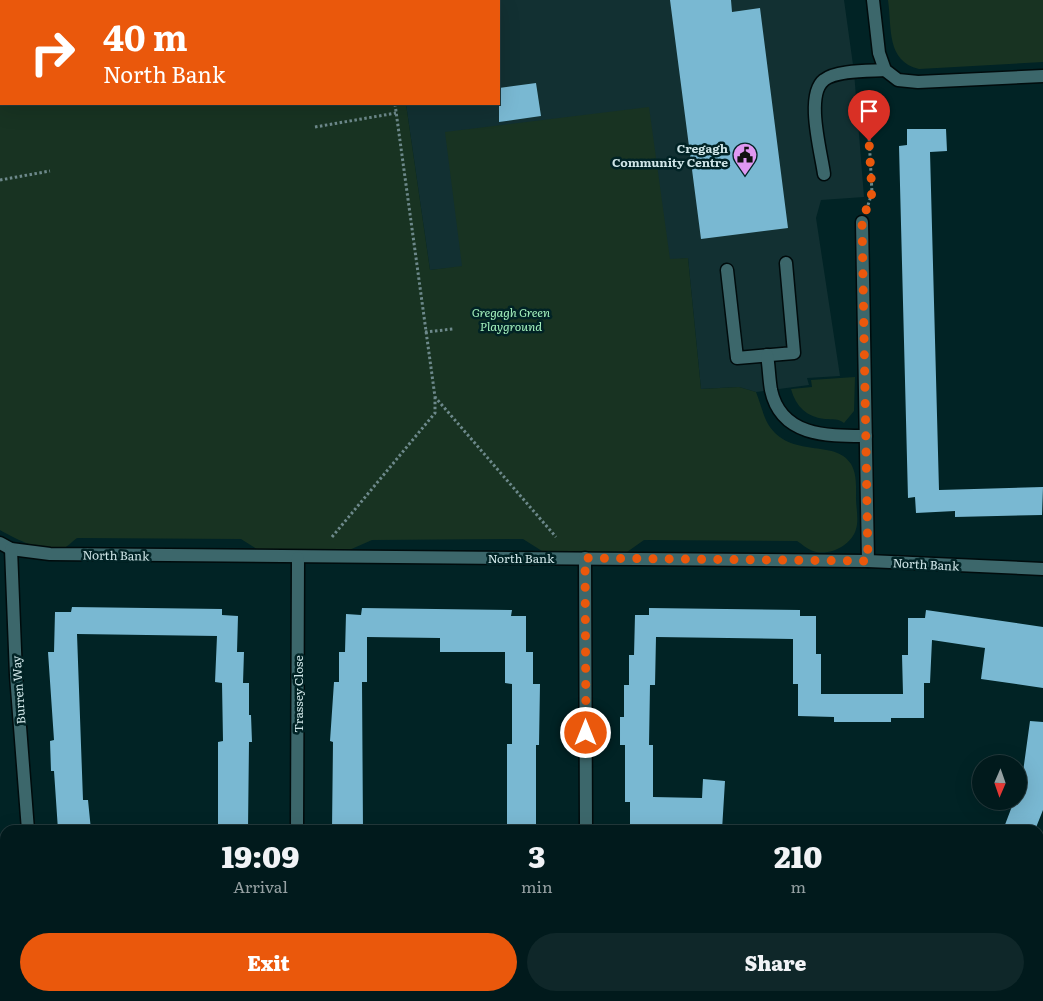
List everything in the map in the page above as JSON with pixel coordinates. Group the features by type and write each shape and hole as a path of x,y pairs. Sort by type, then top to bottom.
{"street":[{"path":"872,0 879,53 885,70 898,80 918,82 1043,76"},
{"path":"824,174 815,111 815,95 818,86 825,79 833,76 885,70"},
{"path":"862,222 868,561"},
{"path":"727,270 737,358 794,353 786,263"},
{"path":"767,355 771,390 775,402 782,416 790,423 815,433 866,436"},
{"name":"North Bank","path":"6,546 50,554 298,558 585,558 868,561 1043,569"},
{"name":"Burren Way","path":"6,546 28,825"},
{"name":"Trassey Close","path":"297,825 298,558"},
{"path":"585,558 586,825"}],"path":[{"path":"862,222 872,193 867,98 885,70"},
{"path":"318,558 344,521 435,413 435,397 424,332 395,105"},
{"path":"315,127 396,113"},
{"path":"0,180 50,171"},
{"path":"424,332 453,328"},
{"path":"435,397 551,533 558,538"}],"shaded area":[{"path":"500,0 844,0 854,72 864,197 821,200 816,218 840,376 807,378 809,385 756,392 739,387 701,389 688,258 670,260 564,256 430,270 406,105 500,105"}],"green space":[{"path":"888,0 1043,0 1043,62 919,69 908,65 901,59 893,42"},
{"name":"Gregagh Green Playground","path":"0,105 406,105 430,270 462,266 445,132 649,107 670,259 688,258 701,389 739,387 756,392 766,420 777,435 788,442 800,446 824,449 844,456 853,468 856,485 857,522 854,535 845,545 826,552 813,551 797,541 644,540 627,552 542,551 523,539 372,540 347,551 260,551 241,539 77,538 63,549 54,551 38,548 0,530"},
{"path":"855,377 854,411 844,423 837,420 819,418 803,410 796,401 791,389 812,387 811,380"}],"building":[{"path":"670,0 731,0 732,12 760,8 788,228 701,239"},
{"path":"536,83 541,116 499,122 500,88"},
{"path":"907,129 946,129 947,151 930,152 939,490 1043,487 1042,515 955,517 955,511 916,513 915,497 908,498 899,146 907,145"},
{"path":"72,607 222,609 222,615 238,616 237,652 244,652 243,683 249,683 249,715 251,715 252,742 249,742 248,825 218,825 218,742 223,741 222,683 215,682 217,636 77,634 83,800 88,800 90,825 58,825 54,771 51,771 50,741 54,740 48,652 54,652 55,612 71,612"},
{"path":"362,608 512,610 511,616 526,616 526,652 533,652 533,684 540,684 539,745 536,745 536,825 507,825 507,744 512,744 512,684 505,683 505,652 440,652 440,638 367,637 367,682 362,682 363,825 332,825 333,742 330,741 334,682 339,682 339,652 345,652 346,614 361,615"},
{"path":"649,608 800,610 800,616 816,616 816,654 821,654 821,694 903,694 902,655 908,655 908,618 925,618 926,610 1043,627 1043,688 981,679 985,648 932,640 930,683 924,683 924,718 891,718 891,722 834,722 834,717 798,716 798,684 793,684 793,639 656,637 655,685 650,685 649,745 653,745 653,797 702,798 703,779 725,781 722,825 630,825 630,802 625,802 625,745 620,745 620,717 624,717 624,685 629,685 629,655 634,655 635,615 649,615"},
{"path":"1030,721 1043,722 1043,810 1037,825 1005,825 1011,810 1028,810 1028,755 1025,755"}],"place":[{"name":"Cregagh Community Centre","path":"745,176"}],"route":[{"path":"586,733 585,558 868,561 862,222 872,193 869,141"}]}
